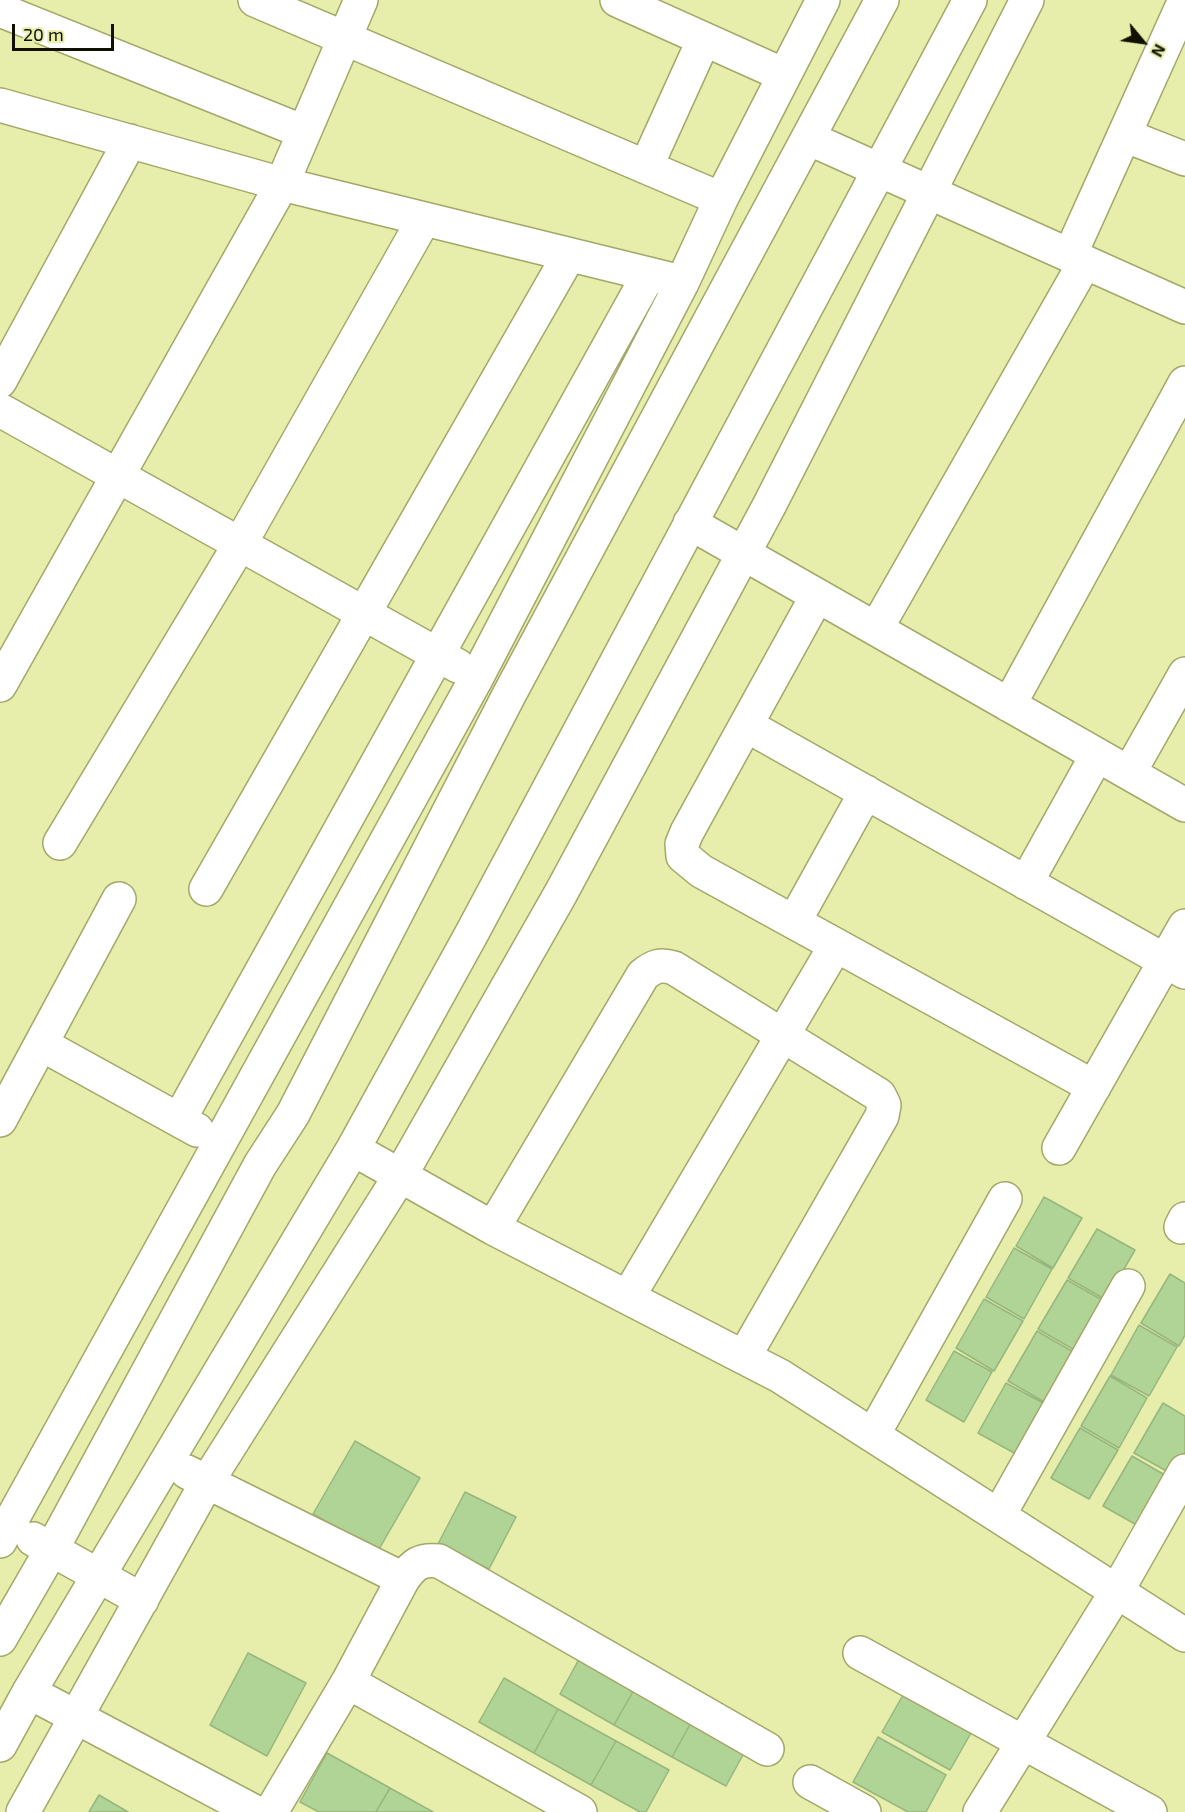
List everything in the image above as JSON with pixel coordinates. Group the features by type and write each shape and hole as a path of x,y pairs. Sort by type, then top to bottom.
{"street":[{"path":"255,0 721,199"},
{"path":"0,685 282,184 361,0"},
{"path":"617,0 784,75"},
{"path":"142,1600 52,1549 3,1528 221,1142 477,677 682,283 721,199 823,0"},
{"path":"0,1639 52,1549 260,1165 293,1114 509,695 882,0"},
{"path":"23,1812 207,1482 400,1176 561,893 743,554 1027,0"},
{"path":"876,629 1078,259 1124,135 1185,0"},
{"path":"0,1745 29,1692 353,1149 472,933 879,169 962,2"},
{"path":"0,10 304,132"},
{"path":"646,167 704,39"},
{"path":"1,107 282,184 725,293"},
{"path":"1124,135 1185,159"},
{"path":"808,138 1185,307"},
{"path":"0,381 130,141"},
{"path":"60,843 240,544 424,219"},
{"path":"206,889 569,255"},
{"path":"179,1120 649,274"},
{"path":"1009,705 1185,383"},
{"path":"0,410 509,695"},
{"path":"690,523 1185,805"},
{"path":"817,596 687,832 682,844 683,856 701,871 1094,1087"},
{"path":"1129,773 1185,674"},
{"path":"746,725 1175,967"},
{"path":"1026,883 1097,755"},
{"path":"794,922 866,792"},
{"path":"0,1120 119,899"},
{"path":"1059,1149 1094,1087 1175,967 1185,926"},
{"path":"628,1297 836,945"},
{"path":"493,1228 643,975 652,967 662,965 674,968 784,1034 879,1095 884,1106 882,1116 744,1357"},
{"path":"41,1044 260,1165"},
{"path":"353,1149 493,1228 780,1376 1185,1635"},
{"path":"873,1435 1005,1199"},
{"path":"999,1515 1128,1286"},
{"path":"168,1462 403,1579"},
{"path":"980,1812 1116,1591 1185,1471"},
{"path":"29,1692 76,1717 273,1810 348,1682 403,1579 413,1565 425,1559 439,1561 767,1749"},
{"path":"860,1653 1150,1812"},
{"path":"348,1682 580,1812"},
{"path":"810,1782 864,1812"}],"building":[{"path":"1044,1197 1082,1218 1053,1268 1016,1246"},
{"path":"1097,1229 1135,1250 1106,1300 1068,1278"},
{"path":"1014,1248 1052,1269 1024,1319 986,1297"},
{"path":"1170,1274 1185,1283 1185,1335 1179,1346 1141,1323"},
{"path":"1067,1280 1104,1301 1076,1351 1038,1329"},
{"path":"984,1299 1023,1321 994,1371 956,1348"},
{"path":"1139,1325 1177,1347 1149,1396 1111,1375"},
{"path":"1037,1331 1075,1353 1046,1403 1008,1381"},
{"path":"954,1351 992,1372 964,1422 926,1400"},
{"path":"1110,1376 1147,1398 1119,1448 1081,1426"},
{"path":"1006,1383 1045,1404 1016,1454 978,1433"},
{"path":"1163,1403 1185,1416 1185,1452 1172,1474 1134,1453"},
{"path":"1080,1428 1118,1450 1089,1499 1051,1478"},
{"path":"355,1441 420,1478 378,1551 313,1514"},
{"path":"1132,1456 1170,1478 1142,1528 1103,1506"},
{"path":"465,1492 516,1517 489,1569 438,1544"},
{"path":"584,1650 639,1681 614,1725 560,1694"},
{"path":"248,1653 306,1683 267,1756 210,1725"},
{"path":"504,1678 558,1709 534,1753 479,1722"},
{"path":"639,1681 697,1712 672,1757 614,1725"},
{"path":"907,1688 975,1726 950,1770 882,1732"},
{"path":"558,1709 616,1741 591,1785 534,1753"},
{"path":"697,1712 750,1742 726,1786 672,1757"},
{"path":"878,1737 946,1775 926,1812 908,1812 853,1782"},
{"path":"616,1741 669,1770 646,1812 640,1812 591,1785"},
{"path":"327,1753 390,1788 376,1812 319,1812 300,1802"},
{"path":"390,1788 433,1812 376,1812"},
{"path":"99,1795 128,1812 89,1812"}]}
